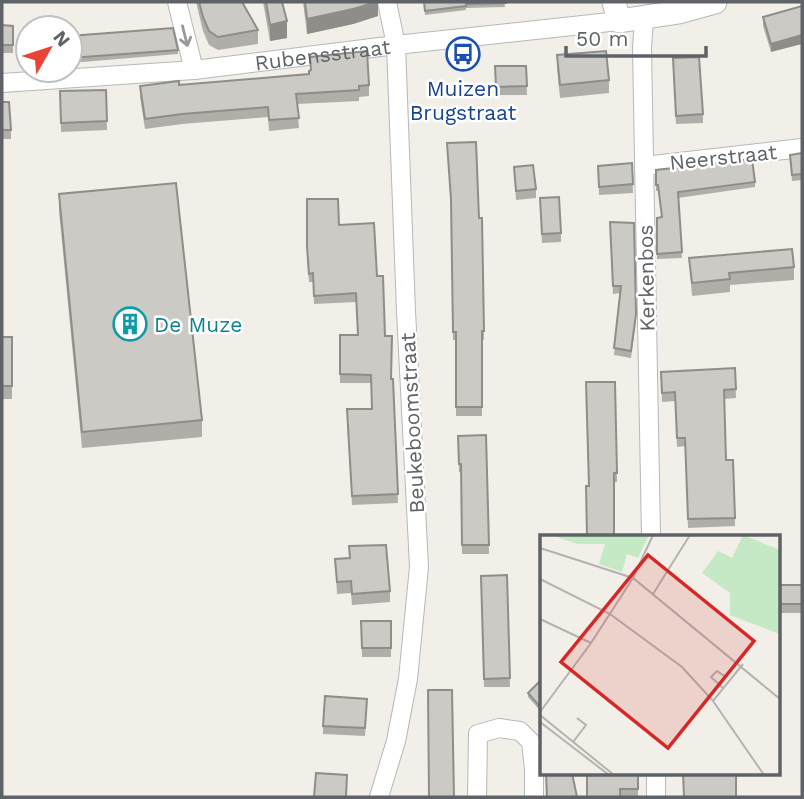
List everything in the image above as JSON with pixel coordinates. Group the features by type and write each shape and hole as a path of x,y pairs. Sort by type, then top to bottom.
{"street":[{"path":"177,2 194,70"},
{"name":"Beukeboomstraat","path":"379,797 396,741 408,678 419,567 396,45 387,2"},
{"name":"Rubensstraat","path":"2,83 194,70 396,45 617,12 679,12 715,2"},
{"name":"Kerkenbos","path":"639,10 642,48 651,535"},
{"name":"Neerstraat","path":"644,166 802,148"},
{"path":"477,797 478,734 499,728 520,731 531,742 534,797"},
{"path":"656,774 656,797"}],"building":[{"path":"199,2 242,2 258,30 218,37 209,31"},
{"path":"266,2 282,2 287,21 270,25"},
{"path":"305,2 377,2 307,19"},
{"path":"424,2 505,3 466,4 425,11"},
{"path":"802,6 802,35 771,44 763,17"},
{"path":"2,25 13,26 13,45 2,45"},
{"path":"173,28 178,50 84,57 84,35"},
{"path":"367,51 369,85 359,86 359,90 296,94 299,118 269,120 268,107 145,119 140,86 179,81 179,85 309,74 310,57"},
{"path":"606,51 609,80 560,85 557,55"},
{"path":"699,57 703,114 676,116 673,58"},
{"path":"495,66 526,66 527,86 496,87"},
{"path":"106,90 107,121 61,123 60,91"},
{"path":"2,102 9,102 11,130 2,130"},
{"path":"476,142 479,218 482,218 482,407 456,407 456,332 453,332 451,199 447,143"},
{"path":"802,153 802,174 792,175 790,155"},
{"path":"752,159 755,182 678,192 682,252 657,254 657,218 662,217 656,170"},
{"path":"632,163 633,184 599,187 598,166"},
{"path":"533,165 536,189 516,191 514,167"},
{"name":"De Muze","path":"176,183 202,420 82,432 59,194"},
{"path":"559,197 561,233 542,234 540,198"},
{"path":"307,199 338,199 339,225 374,223 377,276 383,276 385,336 392,336 391,379 398,494 352,496 347,409 372,409 371,375 340,374 340,335 358,335 356,293 314,296 313,273 309,274 307,247"},
{"path":"610,222 634,223 636,314 631,351 614,348 621,286 613,286"},
{"path":"792,249 794,267 729,273 730,279 692,283 689,258"},
{"path":"2,337 12,337 12,386 2,386"},
{"path":"735,368 736,389 724,390 726,460 733,460 735,518 688,519 685,438 677,438 675,392 662,393 661,372"},
{"path":"586,382 615,382 617,473 614,473 614,535 587,535 586,486 589,486"},
{"path":"486,435 489,545 462,545 458,436"},
{"path":"386,545 390,591 352,594 351,581 337,582 335,559 350,558 349,546"},
{"path":"507,575 510,678 484,679 481,576"},
{"path":"780,585 802,585 802,604 780,604"},
{"path":"361,621 391,621 391,648 362,648"},
{"path":"540,681 540,708 537,703 528,693"},
{"path":"428,690 452,690 454,797 429,797"},
{"path":"325,696 367,699 365,728 323,726"},
{"path":"316,773 347,775 346,797 314,797"},
{"path":"546,774 572,774 577,797 547,797"},
{"path":"587,774 638,774 638,789 620,789 620,797 587,797"},
{"path":"683,774 736,775 736,797 684,797"}],"place":[{"name":"Muizen Brugstraat","path":"463,54"},
{"name":"De Muze","path":"130,324"}]}
